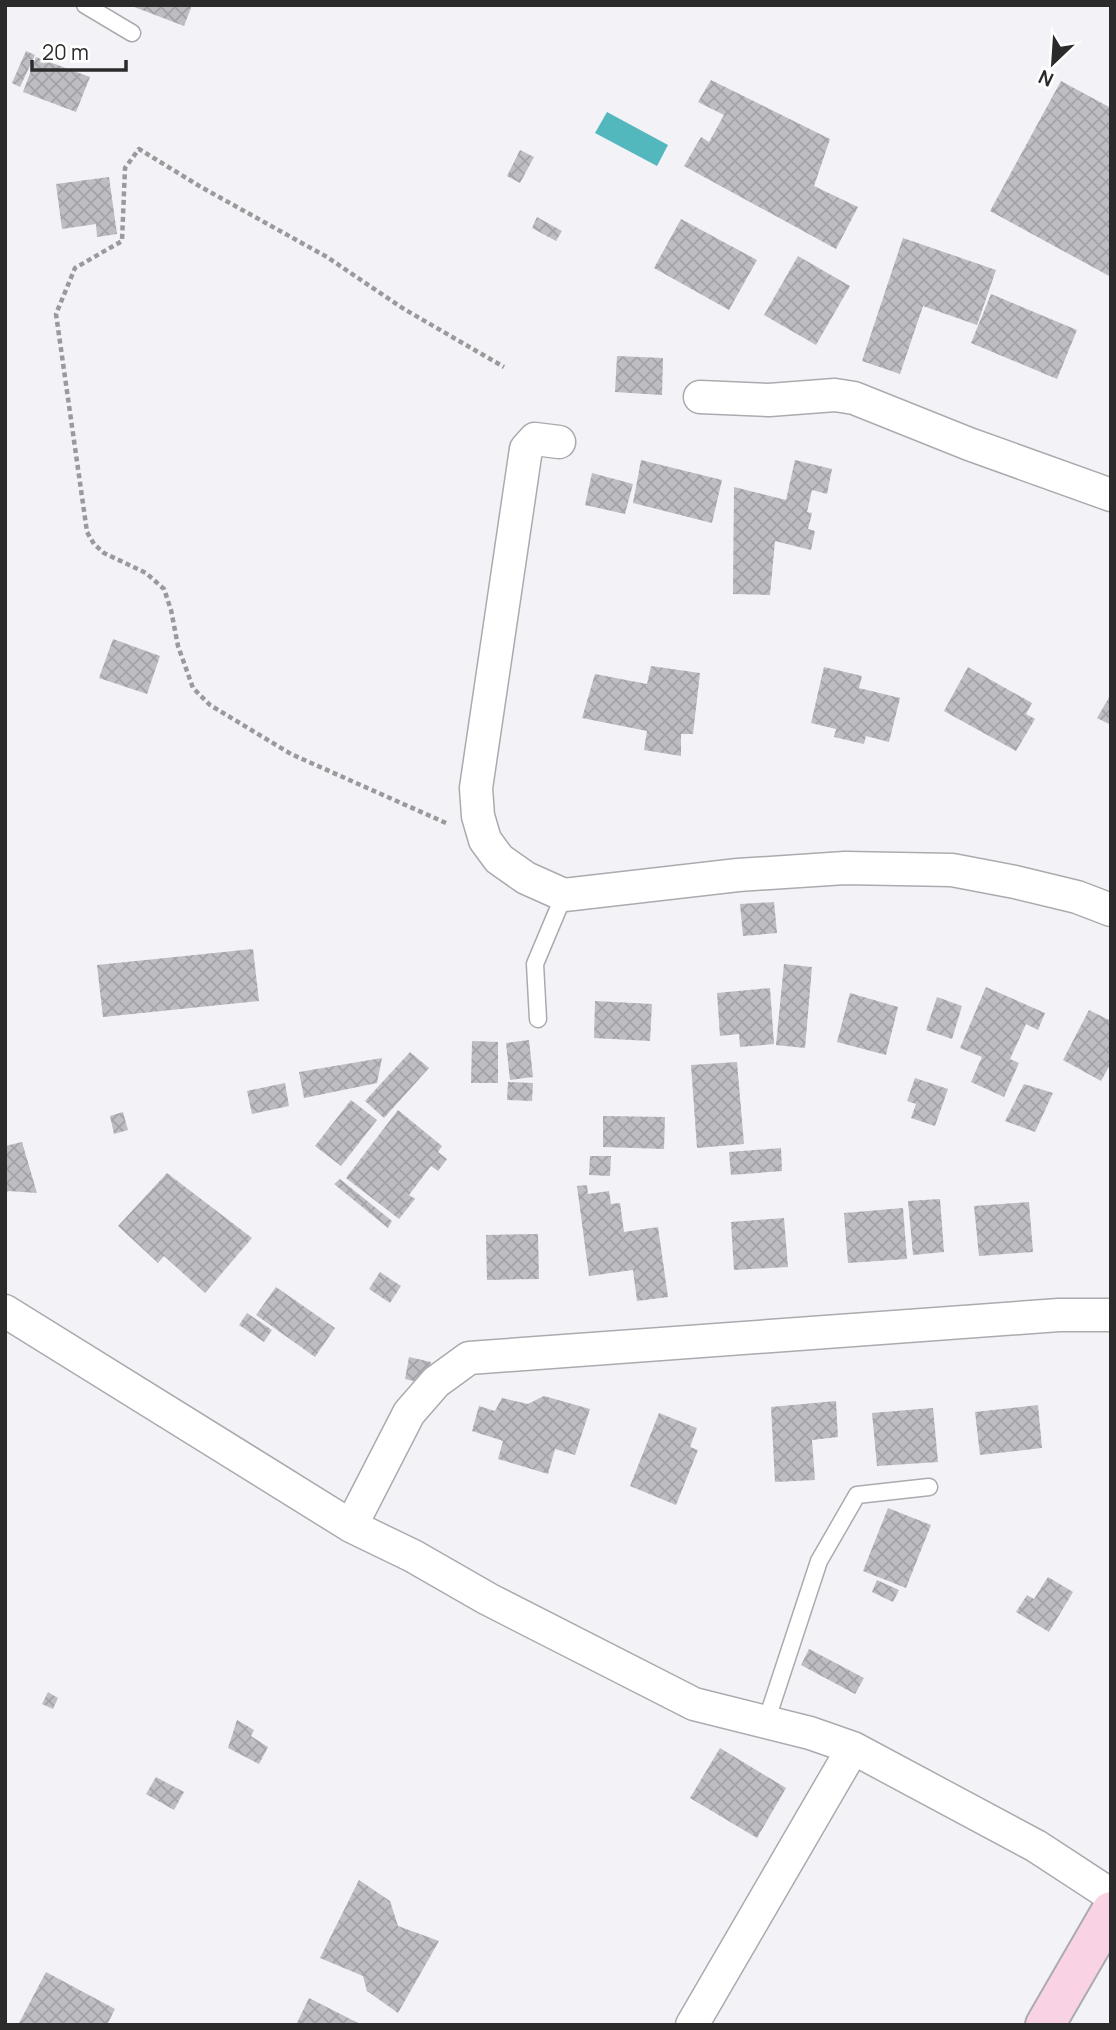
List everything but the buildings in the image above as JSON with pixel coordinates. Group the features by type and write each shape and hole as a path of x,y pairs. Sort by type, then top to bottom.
{"main road":[{"path":"1045,2025 1111,1911"}],"street":[{"path":"700,397 769,400 835,395 854,398 969,444 1111,495"},
{"path":"559,442 534,439 526,449 476,788 478,816 485,840 499,859 526,878 564,895 751,874 845,868 952,870 1077,897 1111,910"},
{"path":"5,1311 351,1526 413,1556 488,1599 694,1704 810,1733 853,1748 1036,1846 1111,1895"},
{"path":"351,1526 409,1413 436,1382 470,1358 1059,1315 1111,1315"},
{"path":"692,2025 853,1748"}],"lane":[{"path":"85,5 132,33"},
{"path":"538,1019 535,964 564,895"},
{"path":"766,1722 819,1560 857,1495 929,1487"}],"path":[{"path":"485,840 291,754 210,705 193,688 178,646 164,589 146,573 104,553 94,544 87,532 56,314 75,268 122,240 125,168 139,149 327,257 404,309 504,367"}],"water":[{"path":"607,112 668,145 657,166 595,133"}]}
